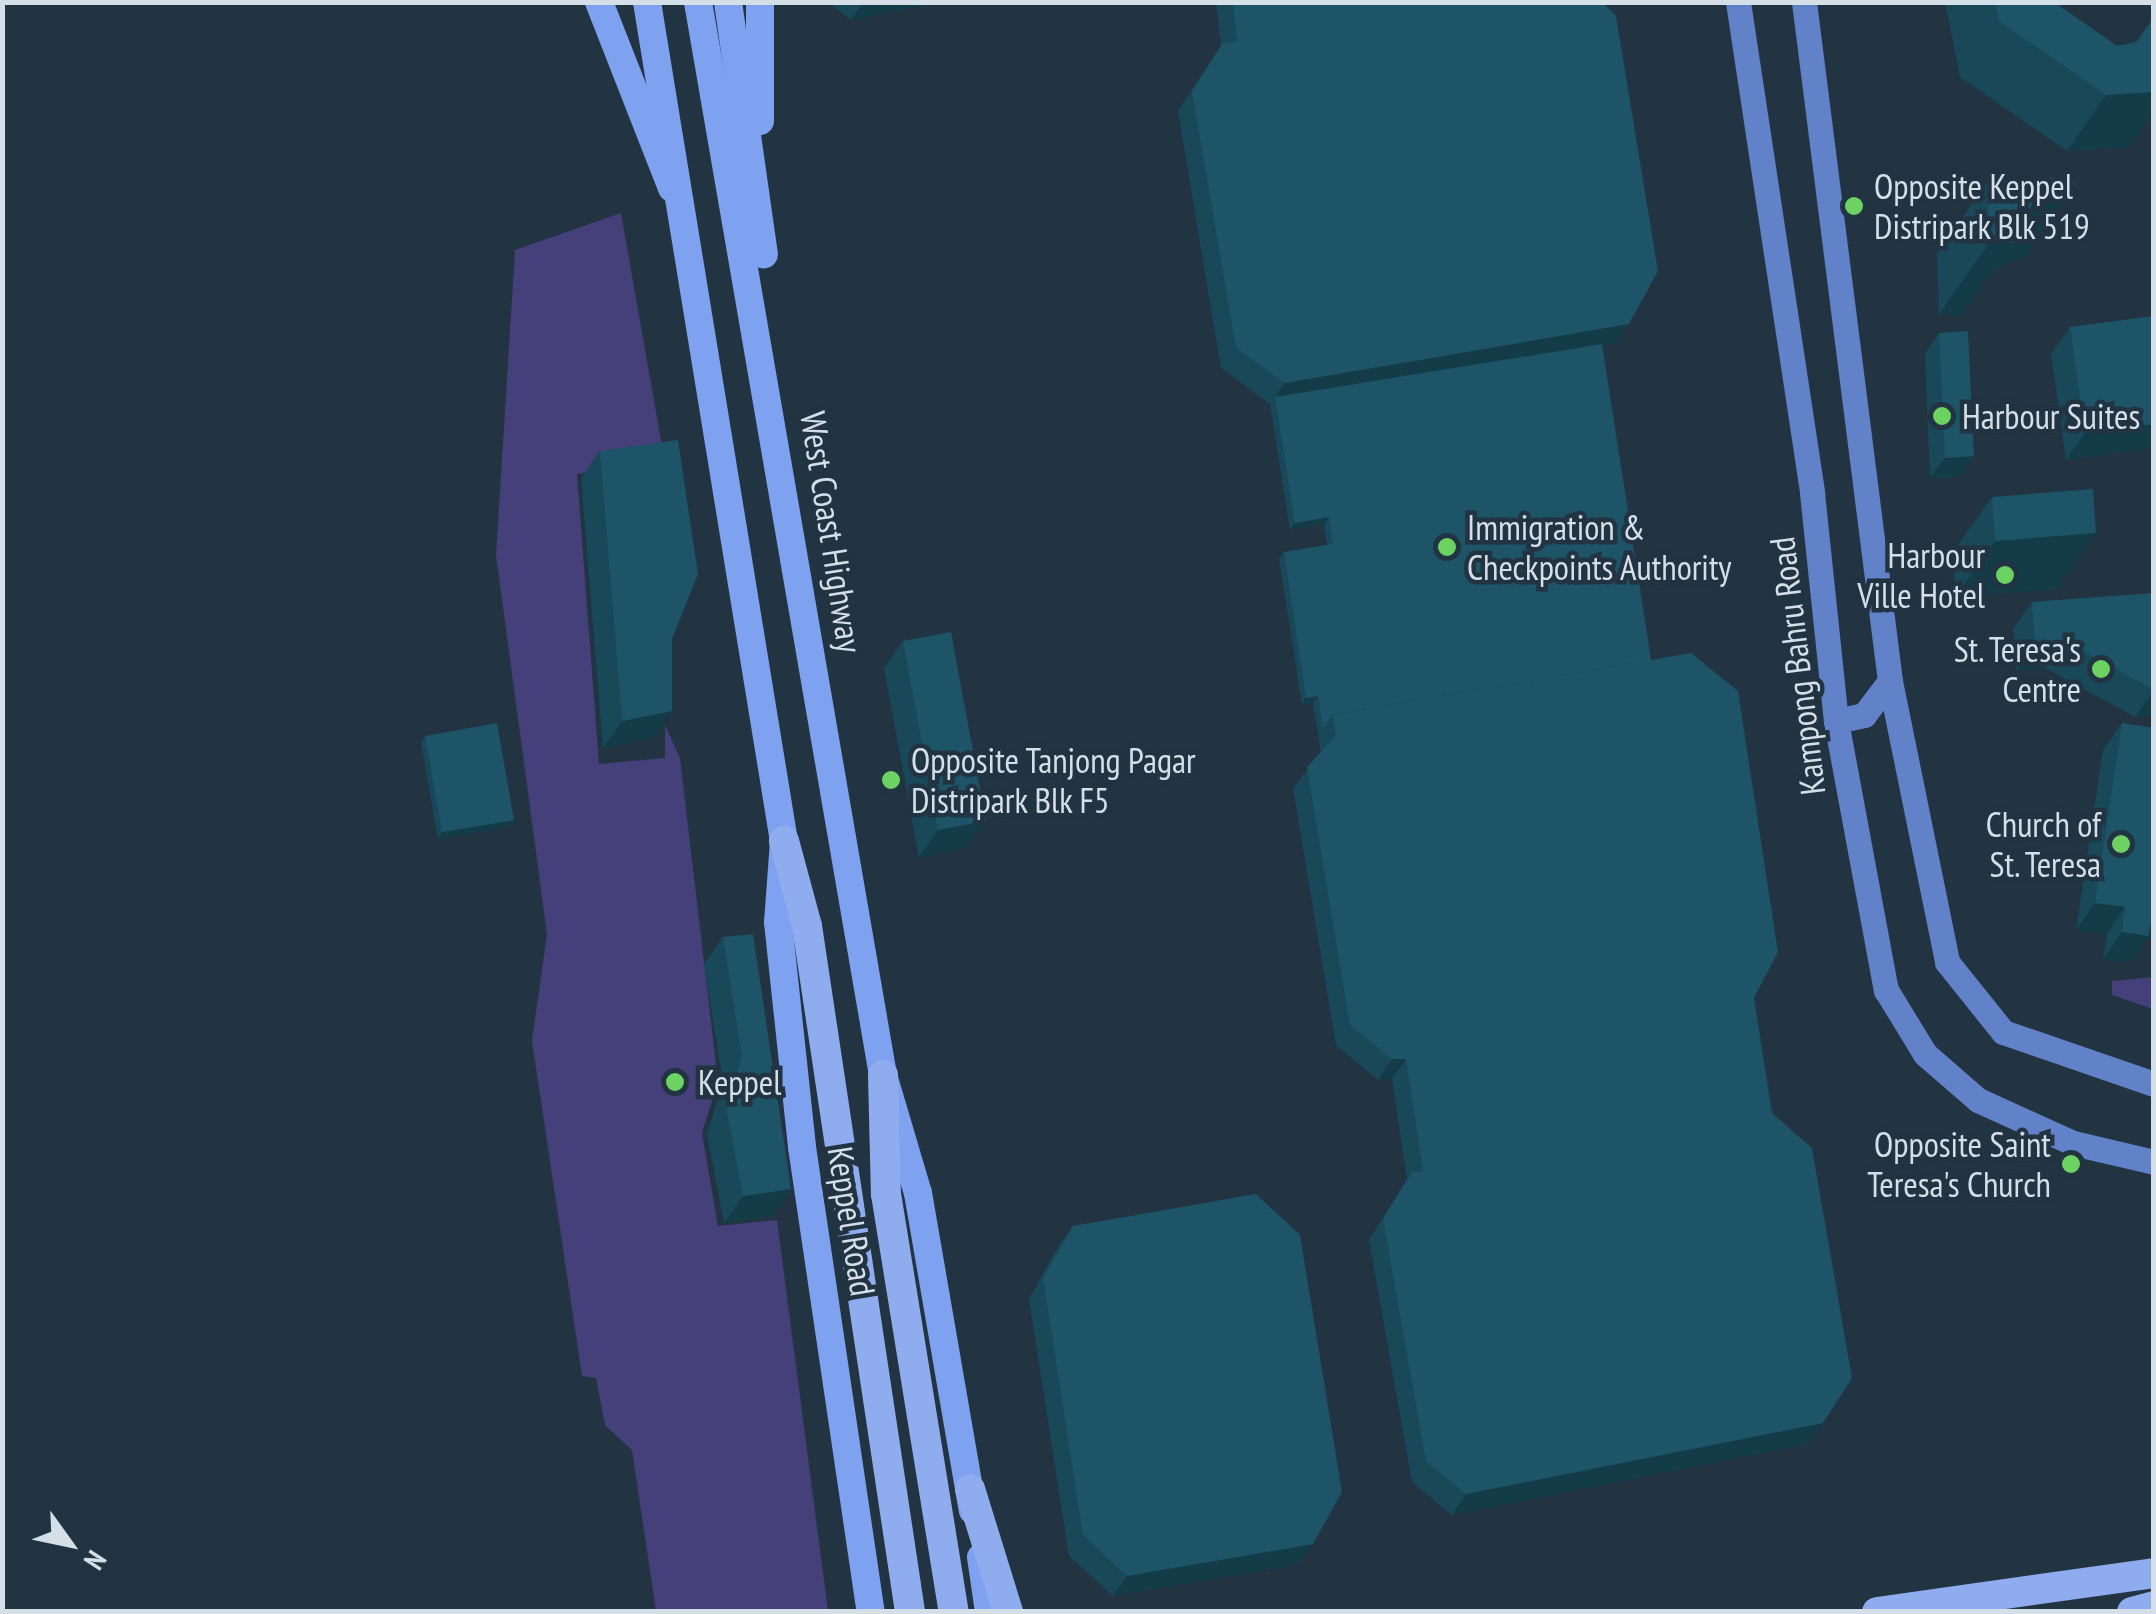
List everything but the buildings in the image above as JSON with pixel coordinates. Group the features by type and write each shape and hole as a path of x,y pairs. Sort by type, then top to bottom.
{"highway":[{"path":"599,2 672,188 784,841 806,926 910,1612"},
{"path":"648,2 679,155 672,188"},
{"name":"West Coast Highway","path":"698,2 776,415 883,1075"},
{"path":"728,2 758,172"},
{"path":"760,2 758,172 776,415"},
{"name":"Keppel Road","path":"784,841 778,922 802,1146 871,1612"},
{"path":"883,1075 886,1194 954,1612"},
{"name":"Keppel Road","path":"883,1075 918,1193 990,1612"},
{"path":"970,1489 1008,1612"},
{"path":"1877,1612 2154,1574"},
{"path":"2004,1612 2154,1574"},
{"path":"2132,1612 2154,1606"}],"main road":[{"name":"Kampong Bahru Road","path":"1738,2 1812,493 1836,722 1871,947 1925,1054 1961,1088 2030,1128 2154,1162"},
{"path":"1804,2 1890,681 1933,915 1961,990 2031,1046 2154,1084"},
{"path":"1836,722 1864,715 1890,681"}],"shaded area":[{"path":"621,213 665,463 577,474 599,764 665,758 665,725 680,758 718,1081 702,1133 718,1226 777,1220 828,1611 656,1611 632,1450 605,1425 596,1378 582,1376 532,1041 547,934 496,555 515,250"},
{"path":"2153,977 2153,1009 2112,995 2112,981"}],"place":[{"name":"Opposite Keppel Distripark Blk 519","path":"1854,206"},
{"name":"Harbour Suites","path":"1942,416"},
{"name":"Immigration & Checkpoints Authority","path":"1447,547"},
{"name":"Harbour Ville Hotel","path":"2005,575"},
{"name":"St. Teresa's Centre","path":"2101,669"},
{"name":"Opposite Tanjong Pagar Distripark Blk F5","path":"891,780"},
{"name":"Church of St. Teresa","path":"2121,844"},
{"name":"Keppel","path":"675,1082"},
{"name":"Opposite Saint Teresa's Church","path":"2071,1164"}]}
